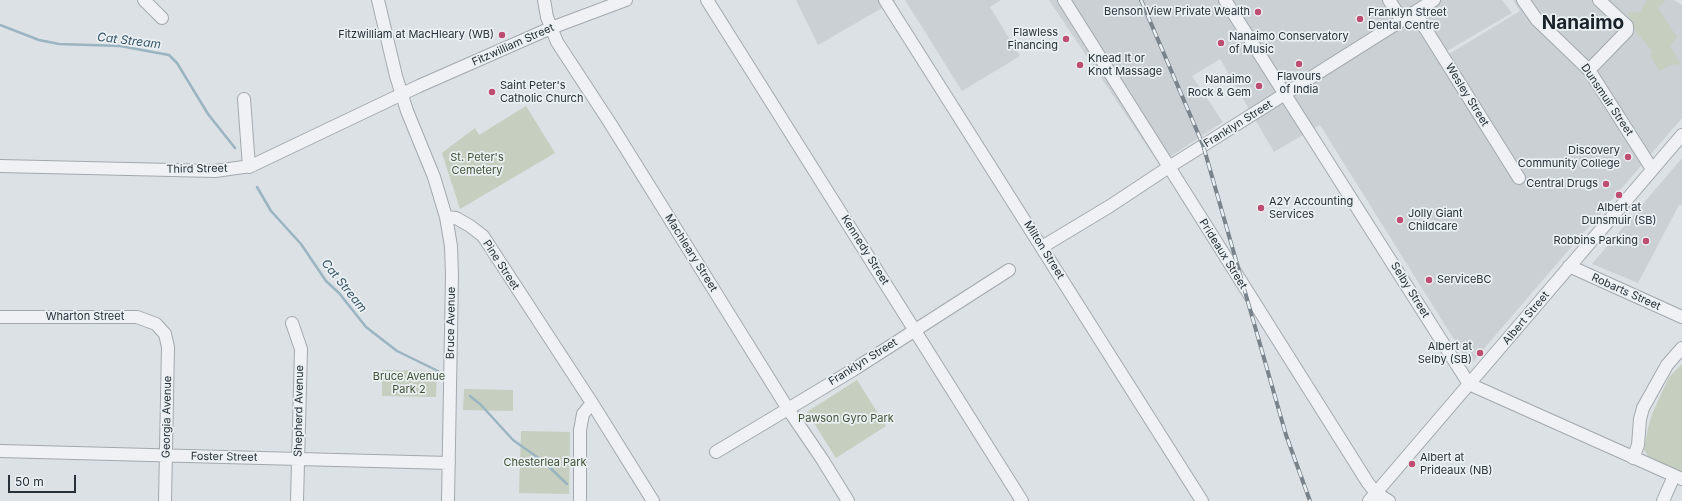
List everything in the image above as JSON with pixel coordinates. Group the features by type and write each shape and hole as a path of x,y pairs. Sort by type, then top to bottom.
{"street":[{"path":"144,0 162,18"},
{"path":"378,0 402,94 434,177 446,217"},
{"name":"Machleary Street","path":"544,0 546,13 557,42 614,129 788,409 848,501"},
{"name":"Fitzwilliam Street","path":"402,94 551,28 626,0"},
{"name":"Kennedy Street","path":"707,0 1022,501"},
{"name":"Milton Street","path":"885,0 1202,501"},
{"name":"Prideaux Street","path":"1064,0 1368,483 1373,497 1389,501"},
{"name":"Selby Street","path":"1225,0 1470,384"},
{"path":"1389,0 1402,20"},
{"name":"Franklyn Street","path":"1042,247 1110,206 1169,167 1434,0"},
{"name":"Dunsmuir Street","path":"1523,0 1537,20 1588,70 1652,169"},
{"path":"1588,70 1627,31 1627,26 1599,0"},
{"name":"Wesley Street","path":"1415,12 1519,178"},
{"name":"Third Street","path":"0,166 215,171 249,167 402,94"},
{"path":"244,99 249,167"},
{"name":"Albert Street","path":"1373,497 1681,136"},
{"name":"Pine Street","path":"446,217 456,218 483,236 592,403 653,501"},
{"name":"Bruce Avenue","path":"446,217 451,246 452,276 448,501"},
{"name":"Robarts Street","path":"1569,266 1682,317"},
{"name":"Franklyn Street","path":"716,452 853,370 1009,270"},
{"name":"Wharton Street","path":"0,318 137,317 156,324 165,334"},
{"name":"Shepherd Avenue","path":"292,323 301,349 297,501"},
{"name":"Georgia Avenue","path":"165,334 168,348 165,501"},
{"path":"1634,458 1638,445 1640,419 1643,408 1667,365 1682,348"},
{"path":"1470,384 1678,478 1663,501"},
{"path":"580,501 580,430 584,414 592,403"},
{"name":"Foster Street","path":"0,451 449,463"}],"shaded area":[{"path":"796,0 896,0 818,45"},
{"path":"905,0 1001,0 990,7 1020,56 962,91"},
{"path":"1049,0 1502,0 1512,13 1447,51 1449,54 1520,11 1513,0 1674,0 1682,5 1682,118 1470,365 1320,125 1274,152 1220,59 1192,76 1223,122 1159,164"},
{"path":"1682,158 1682,205 1679,205 1638,283 1592,264"}],"green space":[{"path":"1647,0 1666,0 1658,8 1677,37 1670,45 1681,65 1673,64 1659,71 1651,57 1652,51 1636,32 1628,13 1640,12"},
{"name":"St. Peter's Cemetery","path":"526,106 555,153 460,209 442,153 475,128 479,135"},
{"path":"1682,364 1682,473 1650,459 1644,450 1652,414 1669,377"},
{"name":"Bruce Avenue Park 2","path":"382,370 437,371 436,397 382,396"},
{"name":"Pawson Gyro Park","path":"857,380 886,426 836,458 807,412"},
{"path":"464,389 513,390 513,411 463,410"},
{"name":"Chesterlea Park","path":"521,431 570,432 569,494 519,493"}],"waterway":[{"name":"Cat Stream","path":"0,25 39,40 59,44 120,46 169,55 177,63 208,114 235,148"},
{"name":"Cat Stream","path":"257,187 271,211 301,244 326,281 339,293 366,327 397,351 438,371"},
{"name":"Cat Stream","path":"470,396 481,405 513,440 544,462 567,484"}],"railway":[{"path":"1141,0 1203,145 1286,435 1310,501"}],"place":[{"name":"Benson View Private Wealth","path":"1258,12"},
{"name":"Franklyn Street Dental Centre","path":"1360,19"},
{"name":"Fitzwilliam at MacHleary (WB)","path":"502,35"},
{"name":"Flawless Financing","path":"1066,39"},
{"name":"Nanaimo Conservatory of Music","path":"1221,43"},
{"name":"Flavours of India","path":"1299,64"},
{"name":"Knead It or Knot Massage","path":"1080,65"},
{"name":"Nanaimo Rock & Gem","path":"1259,86"},
{"name":"Saint Peter's Catholic Church","path":"492,92"},
{"name":"Discovery Community College","path":"1628,157"},
{"name":"Central Drugs","path":"1606,184"},
{"name":"Albert at Dunsmuir (SB)","path":"1619,195"},
{"name":"A2Y Accounting Services","path":"1261,208"},
{"name":"Jolly Giant Childcare","path":"1400,220"},
{"name":"Robbins Parking","path":"1646,241"},
{"name":"ServiceBC","path":"1429,280"},
{"name":"Albert at Selby (SB)","path":"1480,353"},
{"name":"Albert at Prideaux (NB)","path":"1412,464"}],"district":[{"name":"Nanaimo","path":"1583,23"}]}
